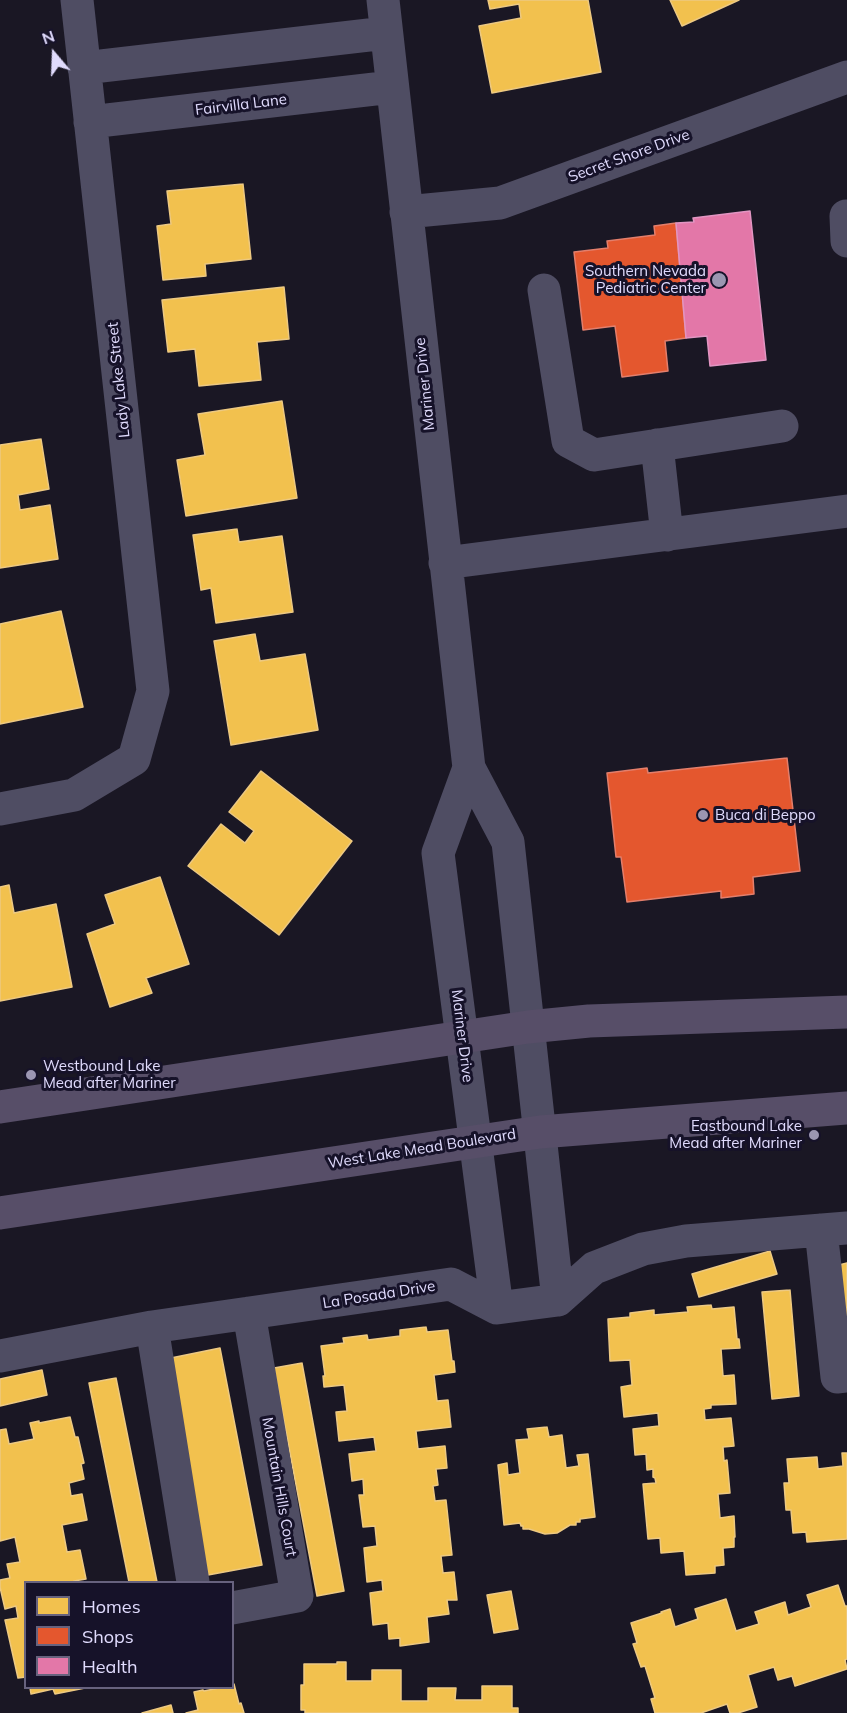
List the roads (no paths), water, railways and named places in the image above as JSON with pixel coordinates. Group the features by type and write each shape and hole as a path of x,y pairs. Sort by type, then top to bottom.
{"main road":[{"path":"0,1107 528,1027 589,1021 847,1012"},
{"name":"West Lake Mead Boulevard","path":"0,1213 540,1132 847,1108"}],"street":[{"name":"Lady Lake Street","path":"0,809 74,795 134,759 153,691 77,0"},
{"name":"Mariner Drive","path":"383,0 469,768 508,842 558,1300"},
{"path":"84,68 386,33"},
{"name":"Secret Shore Drive","path":"406,212 500,203 847,77"},
{"name":"Fairvilla Lane","path":"90,122 392,87"},
{"path":"544,290 568,441 594,455 782,426"},
{"path":"657,445 667,535"},
{"path":"445,563 847,511"},
{"name":"Mariner Drive","path":"469,768 438,854 497,1308"},
{"path":"497,1308 558,1300 594,1268 643,1249 686,1241 834,1229 837,1377 847,1376"},
{"name":"La Posada Drive","path":"0,1356 152,1327 451,1284 497,1308"},
{"name":"Mountain Hills Court","path":"234,1608 297,1596 249,1313"},
{"path":"152,1327 193,1581"}],"place":[{"name":"Southern Nevada Pediatric Center","path":"719,280"},
{"name":"Buca di Beppo","path":"703,815"},
{"name":"Westbound Lake Mead after Mariner","path":"31,1075"},
{"name":"Eastbound Lake Mead after Mariner","path":"814,1135"}]}
